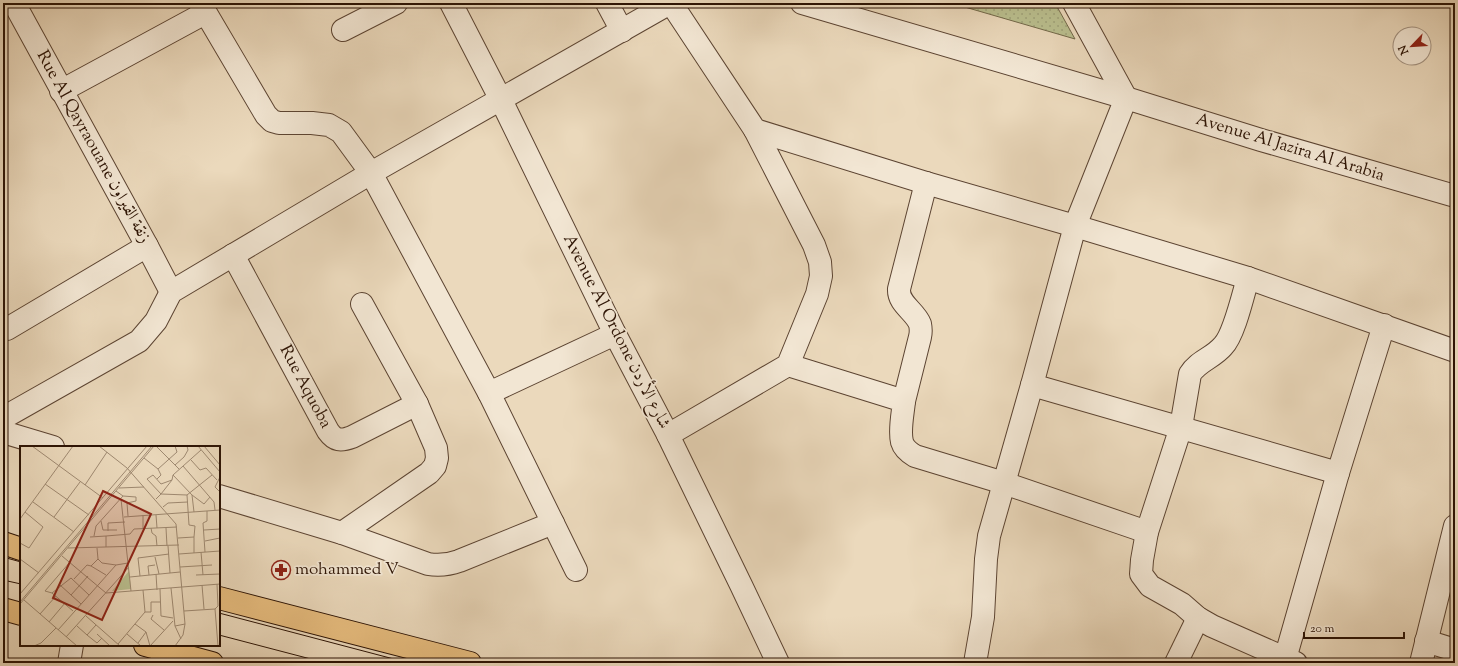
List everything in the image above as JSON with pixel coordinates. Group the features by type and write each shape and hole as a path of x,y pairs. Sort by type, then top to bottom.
{"main road":[{"path":"3,543 20,548"},
{"path":"220,598 470,663"},
{"path":"3,609 20,614"},
{"path":"149,646 212,663"}],"street":[{"name":"Rue Al Qayraouane زنقة القيراون","path":"14,3 171,292"},
{"path":"343,30 396,3"},
{"name":"Avenue Al Ordone شارع الأردن","path":"451,3 501,100 615,334 668,435 778,663"},
{"path":"608,3 622,31"},
{"path":"3,418 139,341 156,321 171,292 371,173 670,3 755,130 814,245 821,276 817,294 788,366 668,435"},
{"name":"Avenue Al Jazira Al Arabia","path":"802,3 1126,98 1261,140 1455,196"},
{"path":"975,663 983,616 986,559 989,536 1075,226 1126,98 1074,3"},
{"path":"61,91 203,8 266,115 272,121 279,123 312,123 329,125 341,132 371,173 489,393 576,570"},
{"path":"755,130 926,183 1248,278 1455,351"},
{"path":"926,183 899,289 901,299 921,328 904,400 902,444 908,452 915,456 1004,483 1147,532"},
{"path":"3,329 6,329 147,246"},
{"name":"Rue Aquoba","path":"233,254 333,438 337,440 345,440 416,404"},
{"path":"1248,278 1228,340 1217,353 1194,367 1190,374 1181,427 1147,532 1140,568 1143,579 1150,586 1182,604 1198,618 1212,626 1291,661 1338,473 1384,325"},
{"path":"342,532 429,473 435,466 437,458 436,448 416,404 362,304"},
{"path":"489,393 615,334"},
{"path":"788,366 904,400"},
{"path":"1032,385 1338,473"},
{"path":"3,432 50,446"},
{"path":"220,496 342,532 428,564 440,566 459,561 553,524"},
{"path":"1421,663 1455,526"},
{"path":"1176,663 1198,618"},
{"path":"1426,642 1455,650"},
{"path":"69,663 72,646"}],"green space":[{"path":"951,3 1055,3 1075,39"}],"tram line":[{"path":"3,557 20,562"},
{"path":"3,580 20,584"},
{"path":"220,613 409,663"},
{"path":"220,635 326,663"}],"place":[{"name":"mohammed V","path":"281,570"}]}
